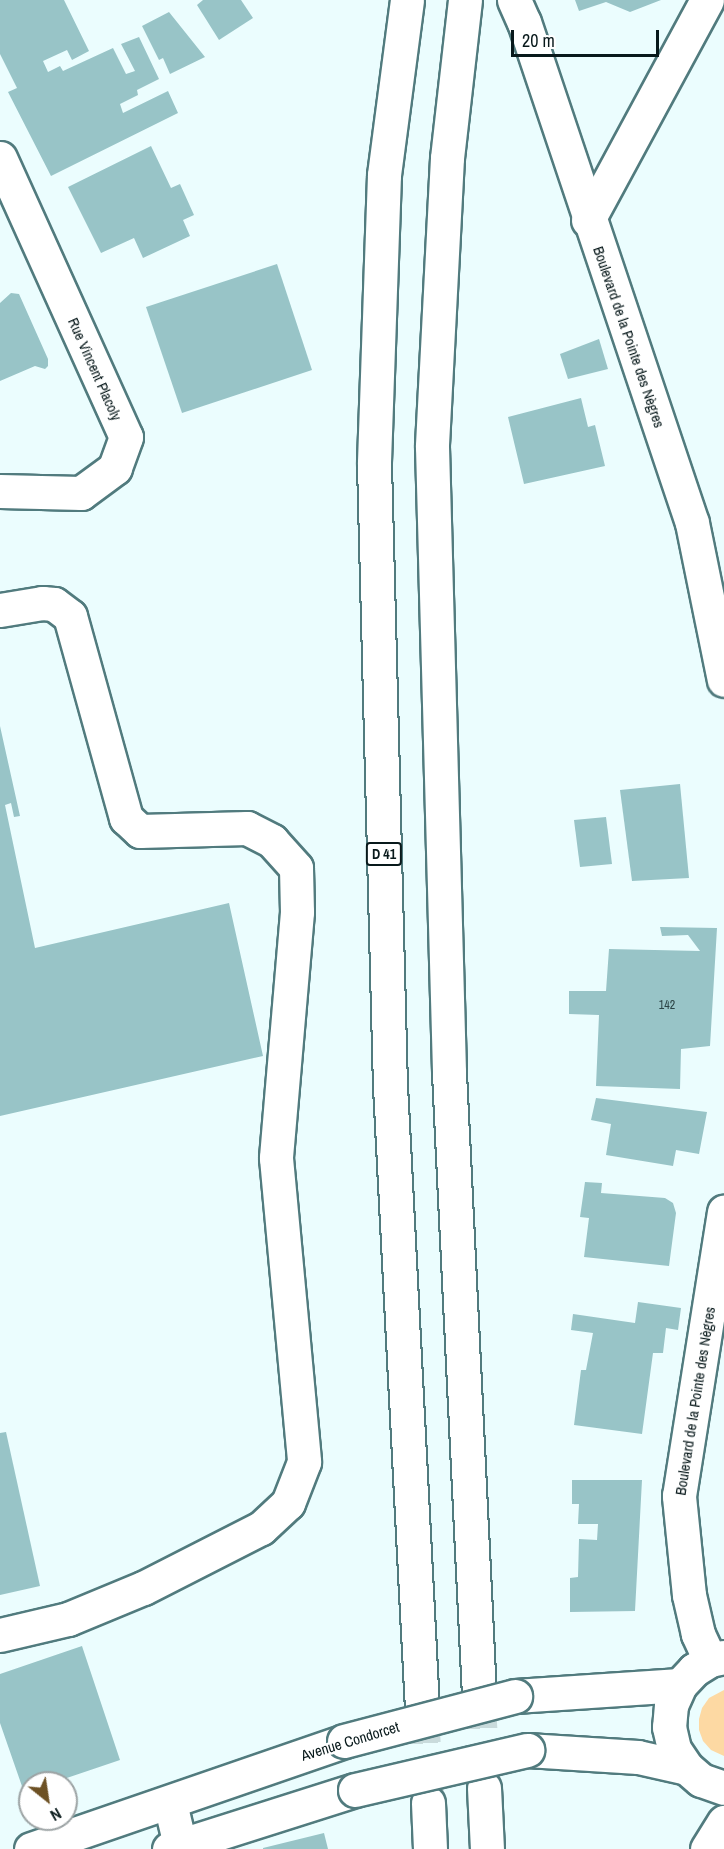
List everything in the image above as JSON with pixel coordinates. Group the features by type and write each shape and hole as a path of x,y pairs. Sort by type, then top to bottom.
{"main road":[{"name":"D 41","path":"407,0 384,175 374,464 390,1086 422,1710"},
{"path":"465,0 447,158 432,447 449,1073 479,1695"},
{"name":"Boulevard de la Pointe des Nègres","path":"514,0 550,100 588,220 692,524 724,680"},
{"path":"588,220 707,0"},
{"name":"Rue Vincent Placoly","path":"0,158 126,437 115,468 81,493 0,491"},
{"path":"0,610 42,603 54,604 70,616 126,818 141,831 247,828 272,841 296,868 297,912 276,1158 304,1462 288,1503 261,1528 143,1588 68,1619 0,1635"},
{"name":"Boulevard de la Pointe des Nègres","path":"717,1658 698,1634 689,1595 679,1496 724,1212"},
{"path":"717,1658 694,1670 680,1685 671,1705 669,1727 674,1749 687,1768 701,1780 724,1788"},
{"name":"Avenue Condorcet","path":"32,1849 344,1741 515,1696 680,1685"},
{"path":"170,1803 177,1848 355,1790 527,1750 638,1757 687,1768"},
{"path":"484,1788 487,1849"},
{"path":"428,1803 430,1849"},
{"path":"707,1849 724,1822"}],"shaded area":[{"path":"724,1690 724,1756 711,1750 703,1741 699,1730 699,1719 702,1708 709,1698"}],"building":[{"path":"0,0 64,0 89,51 72,60 67,50 43,61 48,72 60,66 63,71 113,48 126,74 135,71 121,44 139,37 159,79 137,90 138,95 120,104 123,113 168,91 178,113 51,176 8,92 17,88 0,54"},
{"path":"203,0 241,0 253,18 219,40 197,5"},
{"path":"575,0 661,0 630,12 606,2 579,11"},
{"path":"169,12 205,57 170,74 163,58 159,60 142,26"},
{"path":"151,146 171,188 180,184 194,215 183,220 190,236 143,258 134,238 101,253 68,187"},
{"path":"277,264 312,370 182,413 146,307"},
{"path":"11,293 19,294 48,359 48,366 45,369 35,366 0,381 0,303"},
{"path":"599,339 608,369 568,379 560,354"},
{"path":"581,398 588,427 595,425 605,466 524,484 508,417"},
{"path":"0,726 20,816 14,817 11,803 5,805 35,948 229,903 263,1056 0,1116"},
{"path":"680,784 689,878 632,881 620,790"},
{"path":"606,817 612,864 580,867 574,820"},
{"path":"660,927 717,928 710,1046 681,1049 680,1089 596,1086 599,1015 569,1014 569,991 606,991 609,949 700,951 688,935 662,936"},
{"path":"596,1098 707,1112 699,1154 676,1150 673,1166 606,1155 611,1124 591,1120"},
{"path":"585,1182 602,1183 601,1193 665,1198 673,1203 676,1213 669,1266 584,1257 589,1218 580,1217"},
{"path":"638,1302 681,1308 678,1330 666,1328 663,1353 653,1353 642,1434 574,1425 581,1370 586,1370 593,1333 571,1330 573,1314 635,1323"},
{"path":"6,1432 40,1586 0,1595 0,1433"},
{"path":"572,1480 642,1480 635,1611 570,1612 570,1578 578,1577 579,1539 597,1540 598,1524 578,1524 579,1504 572,1504"},
{"path":"82,1646 120,1760 78,1774 78,1771 18,1771 18,1775 0,1723 0,1674"},
{"path":"324,1833 328,1849 263,1849 263,1848"}],"tunnel":[{"path":"479,1695 484,1788"},
{"path":"422,1710 428,1801"}]}
